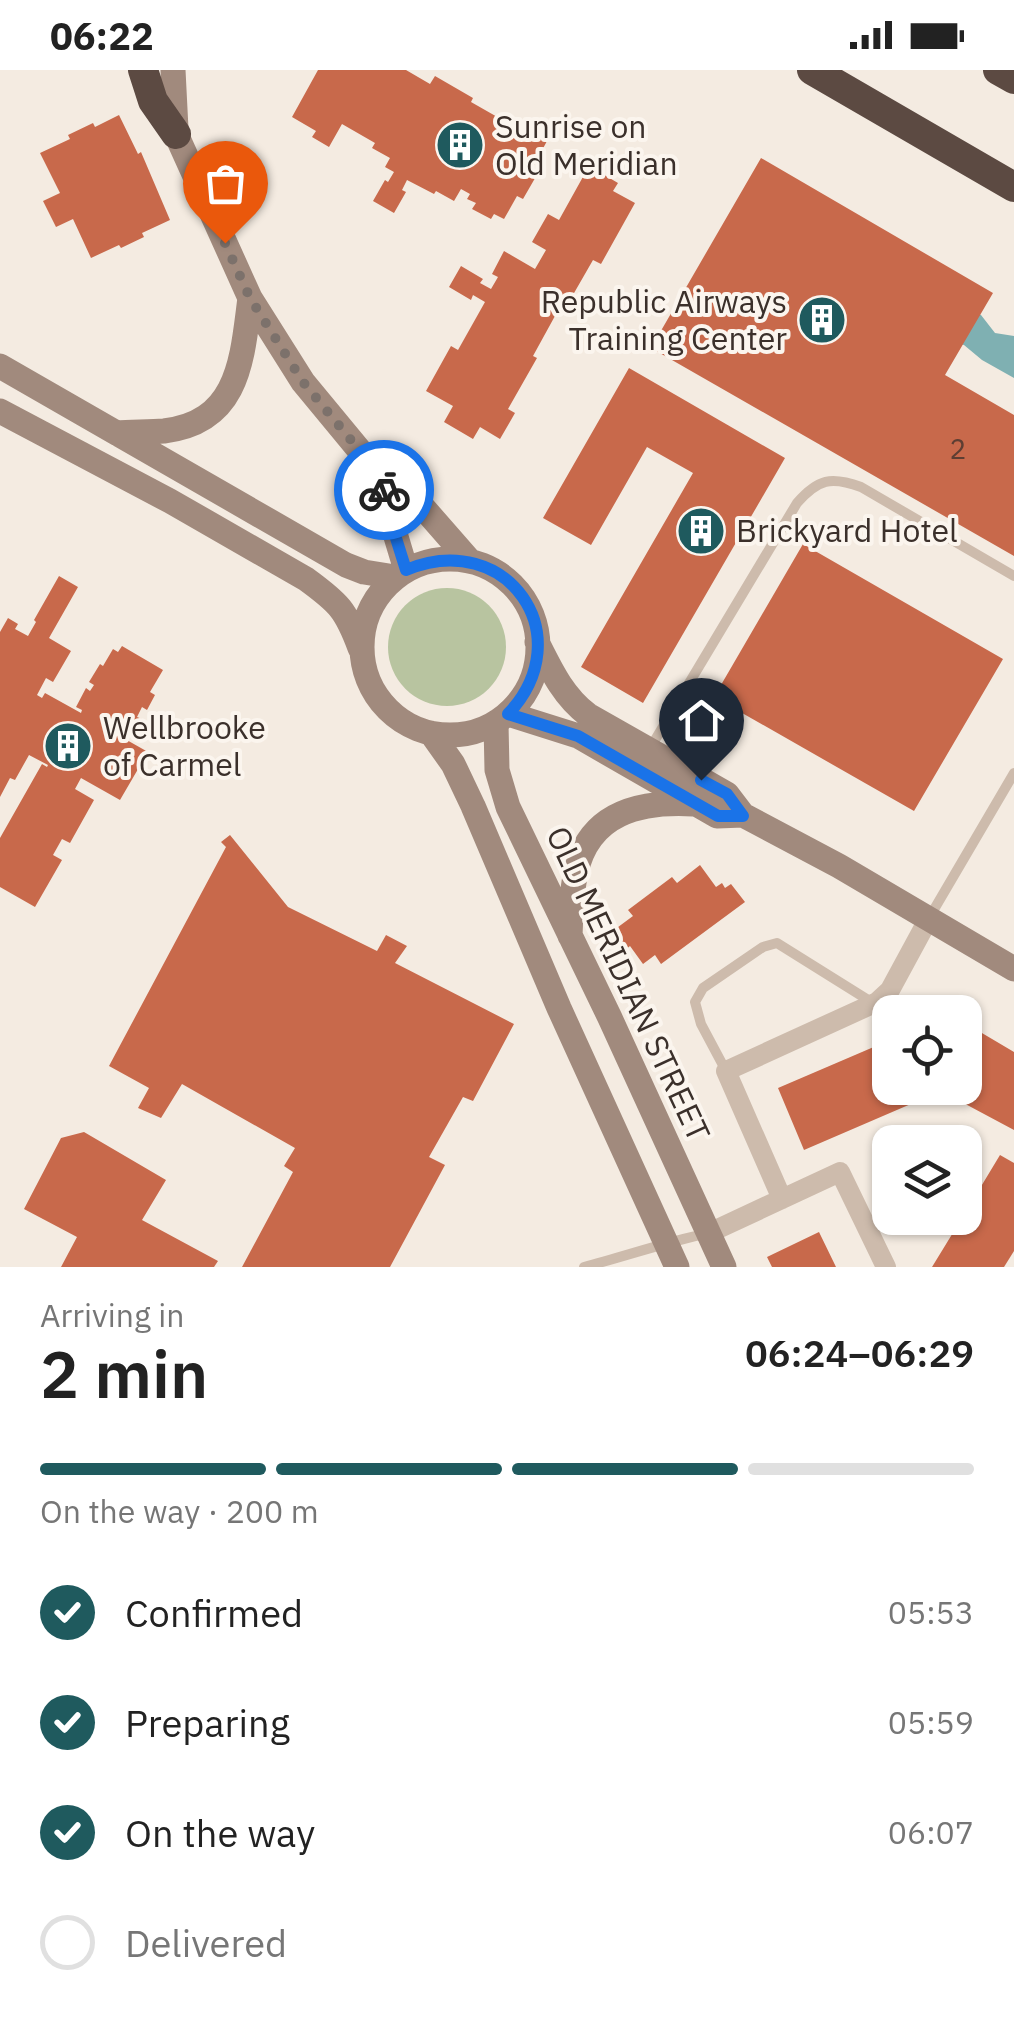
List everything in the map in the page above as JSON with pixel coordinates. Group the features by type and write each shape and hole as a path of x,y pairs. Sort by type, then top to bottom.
{"highway":[{"path":"143,70 153,100 176,134"},
{"path":"812,70 1014,186"},
{"path":"998,70 1014,79"}],"main road":[{"path":"159,70 176,134 250,298 303,382 384,480 406,488 468,560"},
{"path":"173,70 176,134"},
{"path":"116,432 177,428 208,414 226,398 243,356 250,298"},
{"path":"0,366 346,564 364,572 400,573"},
{"path":"0,411 170,502 325,592 350,618 366,677 384,706 398,718 431,733 468,734 502,719 522,698 530,681 538,642"},
{"path":"384,480 384,500 400,573"},
{"path":"361,650 364,624 375,599 400,573 431,560 468,560 495,571 516,589 531,614 538,642 560,686 578,708 727,794 743,816 1014,969"},
{"path":"502,719 578,736 718,816 743,816"},
{"name":"OLD MERIDIAN STREET","path":"502,719 496,755 508,808 724,1267"},
{"name":"OLD MERIDIAN STREET","path":"431,733 458,773 677,1267"},
{"path":"570,936 577,866 596,832 634,808 665,802 700,804"}],"street":[{"path":"884,995 929,918"},
{"path":"782,1200 726,1072 872,1004"},
{"path":"708,1233 840,1172 886,1267"}],"lane":[{"path":"650,750 797,503 824,482 841,480 860,487 1014,576"},
{"path":"929,918 1014,773"},
{"path":"726,1072 701,1024 695,1002 703,988 763,947 776,944 872,1002"},
{"path":"584,1267 708,1233"}],"green space":[{"path":"447,588 470,592 489,605 502,624 506,647 502,670 489,689 470,702 447,706 424,702 405,689 392,670 388,647 392,624 405,605 424,592"}],"water":[{"path":"900,274 981,315 995,333 1014,336 1014,378 964,345 938,339"}],"building":[{"name":"Sunrise on Old Meridian","path":"318,70 406,70 430,84 435,76 473,98 471,102 547,141 532,169 538,173 523,199 517,196 504,219 494,214 491,219 472,209 476,203 467,199 470,194 461,189 454,201 407,180 402,190 406,192 394,213 373,201 394,172 385,167 390,158 372,148 375,143 342,124 329,147 312,137 316,131 292,117"},
{"path":"119,115 138,154 141,152 170,220 142,233 144,237 91,258 73,219 56,227 43,201 60,193 40,153 70,139 68,135"},
{"name":"Republic Airways Training Center","path":"761,158 993,293 945,375 1014,415 1014,556 651,348"},
{"name":"Sunrise on Old Meridian","path":"589,166 618,183 613,191 635,203 601,264 593,260 566,307 561,305 508,409 515,413 500,439 480,427 473,439 444,422 453,406 426,391 451,346 458,350 485,302 473,295 471,300 449,287 461,266 483,279 480,283 491,289 498,277 492,274 504,251 535,269 546,250 532,242 548,214 559,220"},
{"name":"Brickyard Hotel","path":"629,368 785,458 643,703 581,667 693,473 647,447 591,545 543,518"},
{"path":"803,544 1003,659 914,811 714,697"},
{"name":"Wellbrooke of Carmel","path":"59,576 78,587 49,638 71,651 53,682 46,678 37,695 42,698 45,693 81,713 76,707 86,688 90,691 94,685 89,682 100,664 103,666 113,649 118,652 122,646 163,670 150,692 155,695 147,710 142,707 137,717 142,719 125,739 148,752 120,800 81,778 75,789 94,800 70,843 62,839 53,855 62,860 35,907 0,887 0,838 42,764 48,765 29,755 0,797 0,632 8,618 18,624 15,629 28,636"},
{"path":"230,835 288,907 377,951 386,935 407,946 395,963 514,1024 473,1101 463,1097 429,1157 445,1165 390,1267 242,1267 293,1172 284,1166 295,1148 182,1084 161,1118 138,1108 149,1088 109,1066 226,847 221,842"},
{"path":"700,865 716,887 731,884 745,902 661,964 655,955 643,964 630,946 624,951 610,933 633,916 628,910 672,877 677,883"},
{"path":"982,1033 1014,1052 1014,1130 967,1105 982,1105"},
{"path":"872,1048 872,1105 908,1105 804,1150 778,1088"},
{"path":"84,1132 166,1180 142,1220 218,1261 214,1267 61,1267 77,1237 24,1209 61,1138"},
{"path":"1000,1155 1014,1163 1014,1251 1004,1267 932,1267 952,1235 982,1235 982,1185"},
{"path":"819,1232 836,1267 772,1267 767,1257"}],"way so far":[{"path":"225,243 268,329 303,382 384,480 384,490"}],"place":[{"name":"Sunrise on Old Meridian","path":"460,145"},
{"name":"Republic Airways Training Center","path":"822,320"},
{"name":"Brickyard Hotel","path":"701,531"},
{"name":"Wellbrooke of Carmel","path":"68,746"}],"route":[{"path":"384,490 406,570 431,560 468,560 495,571 525,601 536,627 536,662 522,698 508,714 578,736 718,816 743,816 727,794 701,780"}]}
